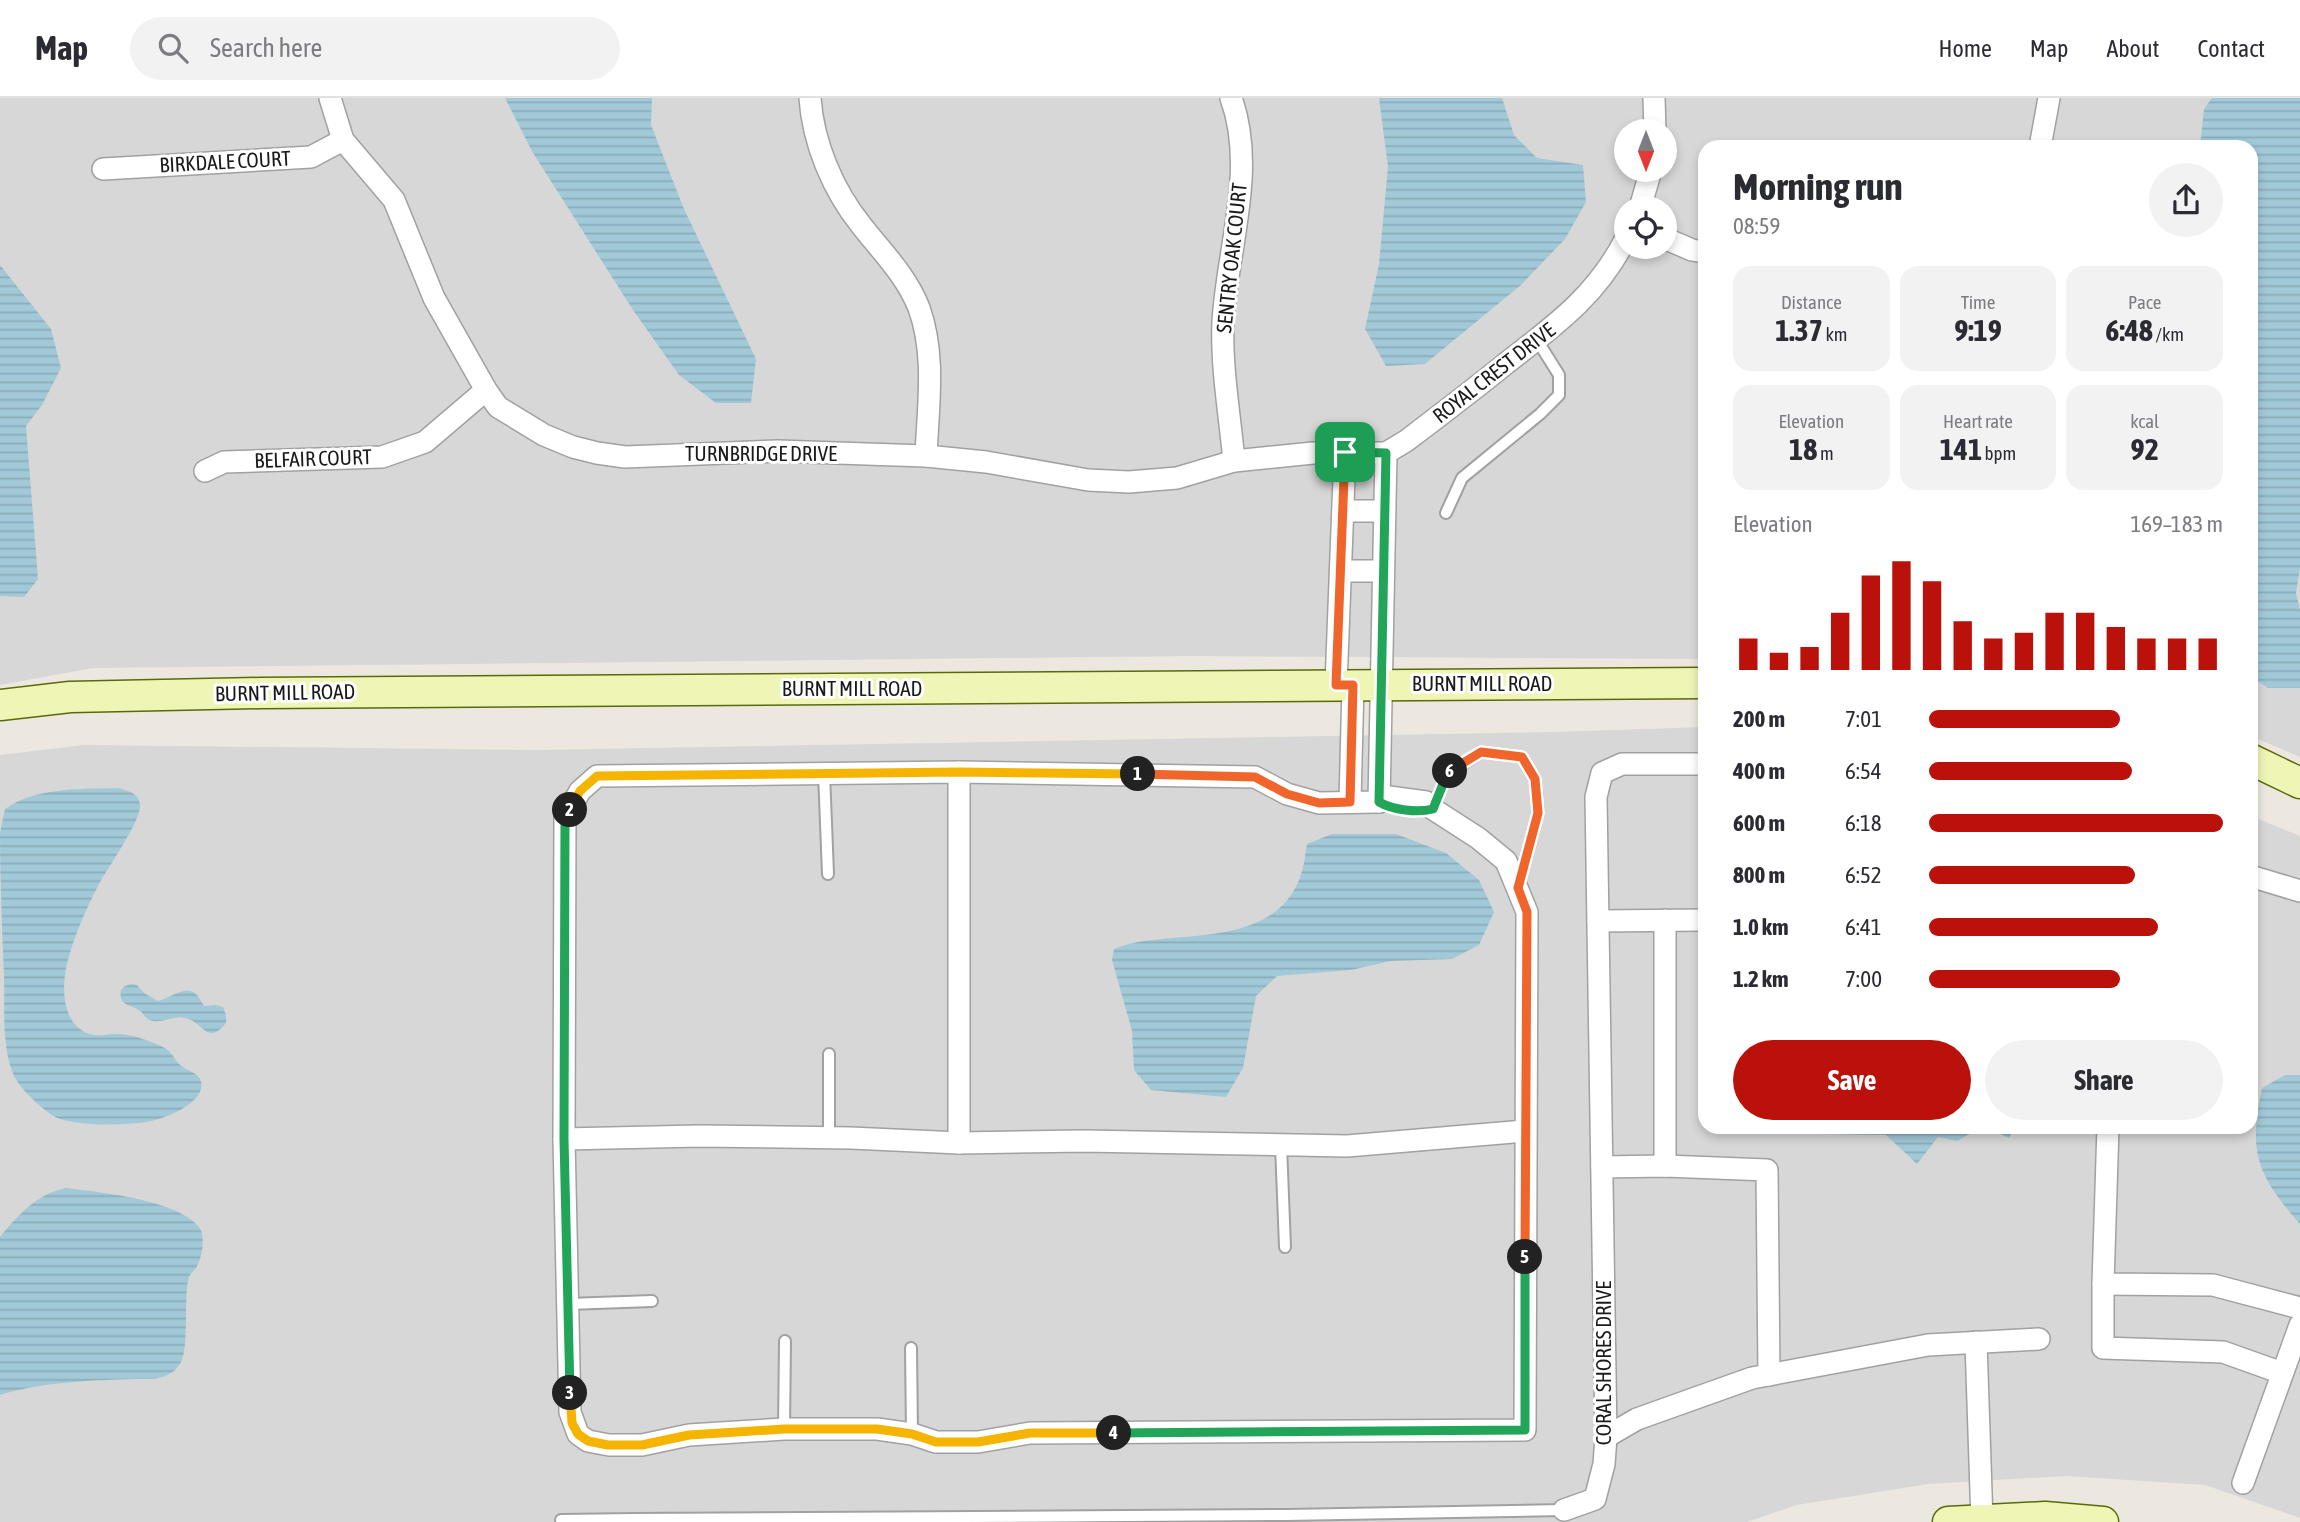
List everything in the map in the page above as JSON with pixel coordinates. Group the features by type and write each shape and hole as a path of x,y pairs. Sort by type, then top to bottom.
{"street":[{"name":"TURNBRIDGE DRIVE","path":"330,98 343,140 394,200 434,298 486,390 498,407 544,435 573,447 625,457 778,451 926,456 986,462 1088,480 1129,482 1177,478 1234,461 1345,452 1386,453"},
{"path":"810,98 817,136 843,199 908,284 918,307 927,335 930,366 926,456"},
{"name":"SENTRY OAK COURT","path":"1231,98 1241,141 1241,170 1223,323 1234,461"},
{"path":"1654,98 1655,119"},
{"path":"2041,140 2049,98"},
{"name":"BIRKDALE COURT","path":"103,169 311,157 343,140"},
{"path":"1677,243 1698,251"},
{"name":"ROYAL CREST DRIVE","path":"1386,453 1406,441 1566,318 1591,293 1616,259"},
{"name":"BELFAIR COURT","path":"205,471 224,462 382,457 425,442 486,390"},
{"path":"1345,452 1342,571 1356,685 1379,802"},
{"path":"1350,802 1356,685 1382,571 1386,453"},
{"path":"1343,511 1383,511"},
{"path":"1342,571 1382,571"},
{"name":"BURNT MILL ROAD","path":"0,705 70,697 261,693 1698,684"},
{"path":"2258,763 2300,783"},
{"name":"CORAL SHORES DRIVE","path":"1564,1510 1595,1499 1604,1464 1606,1437 1596,797 1602,773 1622,764 1698,764"},
{"path":"959,772 959,1143"},
{"path":"959,772 1255,777 1287,794 1319,803 1350,802 1379,802 1388,797 1426,802 1506,860 1527,912 1525,1430 1030,1433 978,1442 936,1442 912,1434 877,1429 784,1429 689,1435 642,1445 608,1445 588,1441 578,1434 570,1412 564,1139 565,817 580,791 597,776 959,772"},
{"path":"2258,878 2300,891"},
{"path":"1598,920 1698,920"},
{"path":"1665,920 1665,1166"},
{"path":"564,1139 829,1137 959,1143 1084,1141 1347,1146 1525,1130"},
{"path":"2108,1134 2103,1348 2223,1352 2283,1373"},
{"path":"1602,1167 1665,1166 1767,1170 1769,1375"},
{"path":"2103,1284 2213,1285 2300,1308"},
{"path":"2242,1483 2300,1325"},
{"path":"1606,1437 1637,1419 1752,1378 1927,1345 2039,1339"},
{"path":"1976,1342 1982,1521"},
{"path":"1948,1522 2045,1517 2103,1522"}],"lane":[{"path":"1446,513 1462,478 1541,414 1559,395 1559,375 1537,340"},
{"path":"1433,809 1447,774 1481,752 1522,757 1535,779 1538,813 1518,888"},
{"path":"824,773 828,874"},
{"path":"829,1054 829,1137"},
{"path":"1281,1145 1285,1247"},
{"path":"568,1304 652,1301"},
{"path":"784,1429 785,1341"},
{"path":"911,1348 912,1434"},
{"name":"CORAL SHORES DRIVE","path":"561,1520 1238,1519 1564,1510"}],"shaded area":[{"path":"0,98 2300,98 2300,757 2258,739 2258,140 1698,140 1698,659 1188,656 93,668 0,685"},
{"path":"1698,727 1698,1134 2258,1134 2258,819 2300,836 2300,1518 2205,1485 2066,1476 1928,1484 1797,1505 1747,1522 0,1522 0,755 84,745 538,750"}],"water":[{"path":"505,98 652,98 651,125 684,209 756,359 751,403 716,403 679,375 633,310 533,153"},
{"path":"1379,98 1502,98 1514,135 1537,158 1583,165 1586,202 1565,239 1521,285 1425,364 1386,366 1365,329 1379,264 1388,167"},
{"path":"2212,98 2300,98 2300,568 2296,593 2300,610 2300,688 2268,688 2258,682 2258,140 2201,140 2204,109"},
{"path":"0,265 51,329 61,368 42,405 26,426 38,579 24,597 0,596"},
{"path":"118,788 133,793 138,798 139,814 98,886 76,934 65,974 66,1007 75,1025 83,1031 94,1035 131,1035 167,1049 179,1064 199,1077 201,1089 198,1096 184,1108 156,1120 120,1124 79,1123 55,1117 41,1107 17,1081 10,1064 4,1027 0,833 5,809 17,802 59,791"},
{"path":"1332,834 1396,834 1446,853 1479,880 1494,912 1479,945 1452,959 1391,961 1351,970 1277,976 1256,996 1243,1068 1226,1097 1151,1090 1134,1070 1132,1031 1112,960 1114,949 1143,941 1231,931 1267,917 1282,906 1294,891 1303,868 1307,844"},
{"path":"131,984 137,985 144,993 158,1001 179,992 194,992 204,1006 223,1007 226,1023 220,1030 209,1033 185,1018 151,1020 121,999 121,990"},
{"path":"2285,1075 2300,1075 2300,1224 2274,1191 2260,1162 2256,1134 2262,1088"},
{"path":"1821,1134 1970,1134 1957,1141 1938,1137 1917,1164 1886,1135"},
{"path":"66,1188 156,1204 189,1218 199,1227 202,1247 198,1264 188,1281 186,1335 181,1362 167,1375 155,1379 56,1384 0,1395 0,1237 21,1213 37,1200"}],"route":[{"path":"1345,452 1386,453 1379,802 1387,807 1422,812 1433,809 1447,774 1481,752 1522,757 1535,779 1538,813 1518,888 1527,912 1525,1430 1030,1433 978,1442 936,1442 912,1434 877,1429 784,1429 689,1435 642,1445 608,1445 588,1441 578,1434 570,1412 564,1139 565,817 580,791 597,776 1085,773 1255,777 1287,794 1319,803 1350,802 1353,685 1336,685 1345,452"}]}
